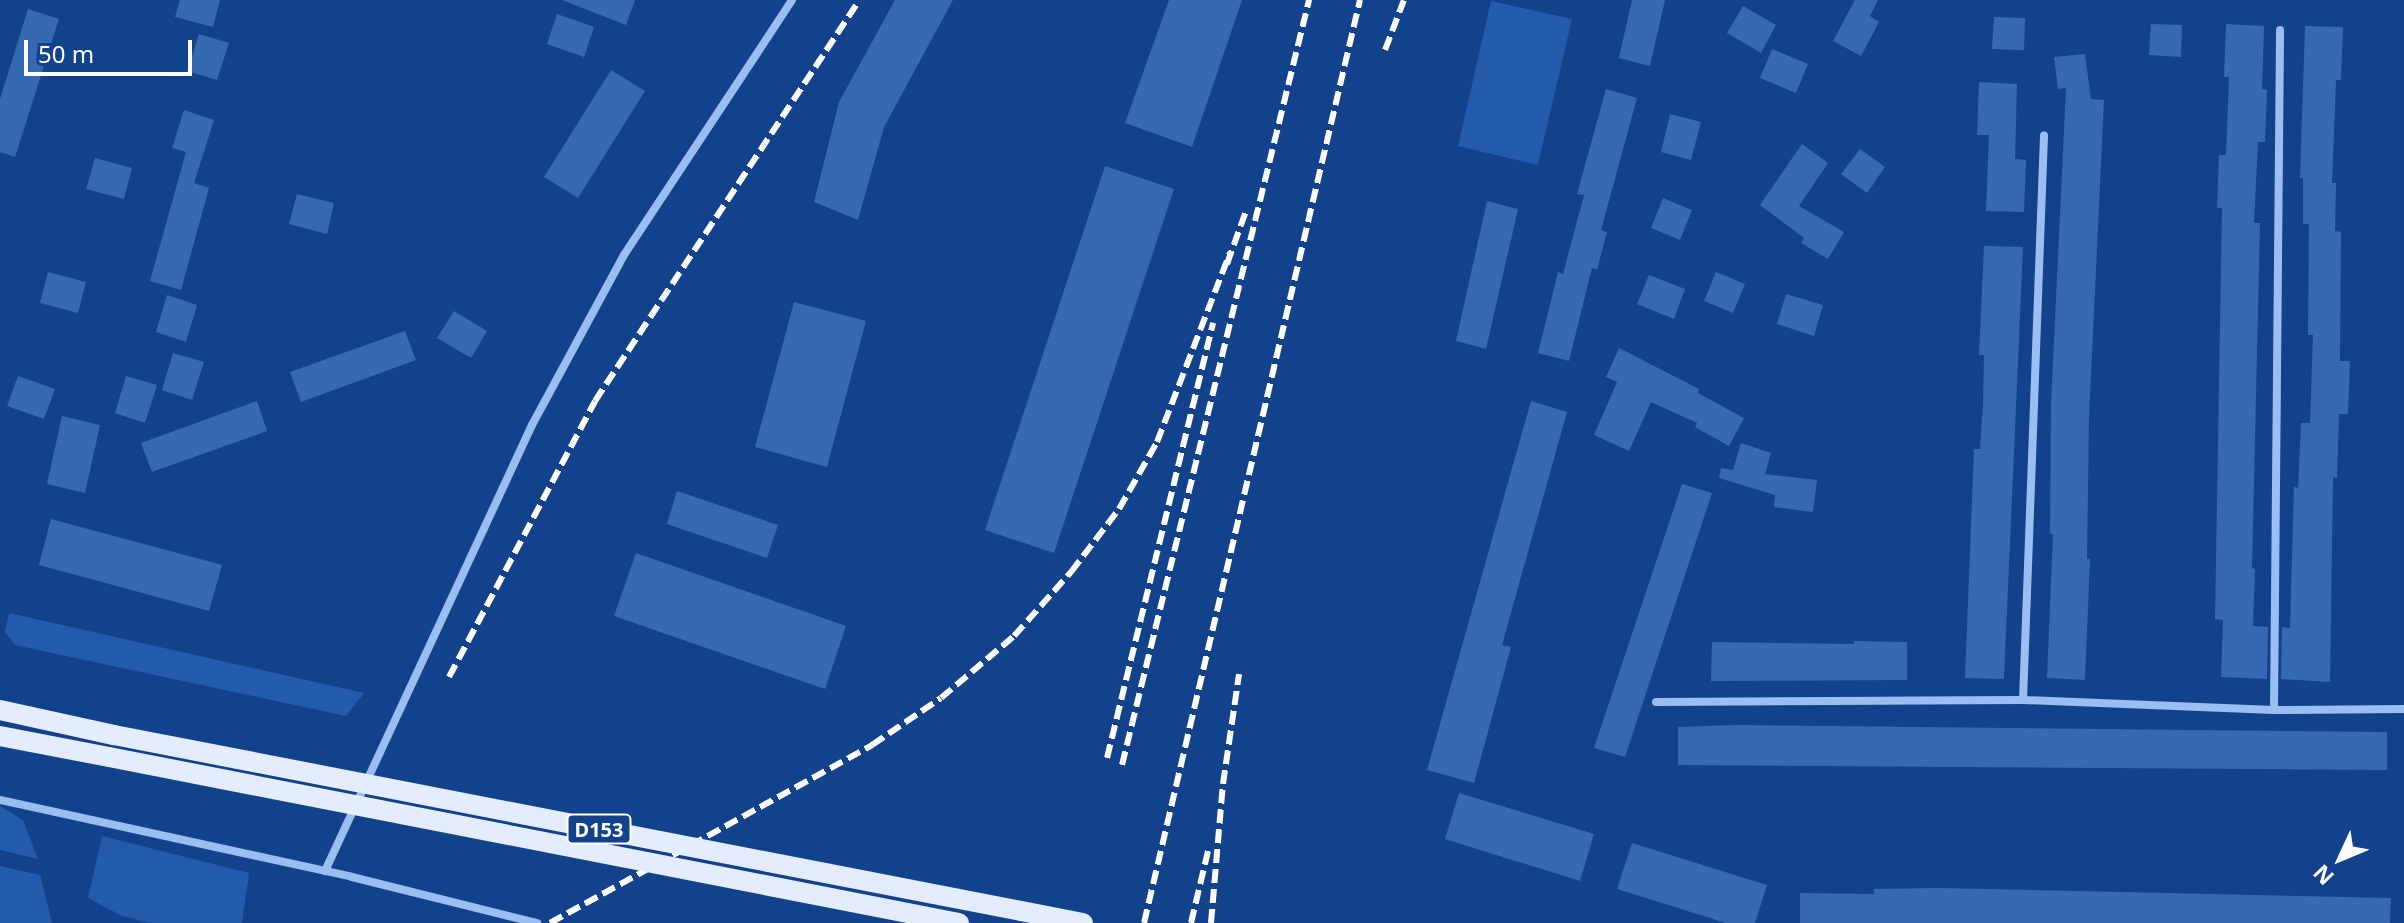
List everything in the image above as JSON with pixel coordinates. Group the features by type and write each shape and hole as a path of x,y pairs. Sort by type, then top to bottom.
{"main road":[{"name":"D153","path":"0,710 114,735 1083,923"},
{"name":"D153","path":"0,736 959,923"}],"street":[{"path":"325,871 532,425 624,255 792,0"},
{"path":"2274,710 2280,30"},
{"path":"2023,700 2044,135"},
{"path":"1656,702 2023,700 2274,710 2404,709"},
{"path":"0,800 325,871 537,923"}],"shaded area":[{"path":"1491,1 1572,19 1538,165 1458,146"},
{"path":"9,613 364,693 346,716 15,645 5,632"},
{"path":"0,806 23,820 38,859 0,850"},
{"path":"102,836 249,873 242,923 152,923 122,916 88,898"},
{"path":"0,866 40,875 52,923 0,923"}],"building":[{"path":"180,0 220,0 213,27 175,17"},
{"path":"562,0 635,0 626,25"},
{"path":"895,0 953,0 884,127 858,220 814,202 839,102"},
{"path":"1169,0 1242,0 1192,147 1125,123"},
{"path":"1632,0 1665,0 1650,66 1619,58"},
{"path":"1855,0 1878,0 1870,16 1879,22 1861,56 1833,41"},
{"path":"1743,6 1776,25 1761,53 1727,33"},
{"path":"28,9 59,19 15,157 0,152 0,99"},
{"path":"557,14 594,27 584,57 547,44"},
{"path":"1994,17 2025,18 2024,50 1992,49"},
{"path":"2151,24 2182,25 2181,57 2149,55"},
{"path":"2226,24 2264,26 2262,89 2267,90 2265,142 2258,142 2254,223 2260,223 2252,568 2255,569 2253,626 2268,627 2267,679 2221,677 2223,620 2215,619 2222,208 2217,208 2219,155 2226,155 2229,77 2224,77"},
{"path":"2305,26 2343,27 2341,80 2336,80 2332,183 2336,183 2335,231 2341,232 2340,361 2350,361 2348,414 2339,414 2337,478 2333,477 2330,682 2281,679 2282,627 2290,628 2294,487 2298,488 2301,423 2310,423 2313,335 2308,335 2309,224 2303,224 2303,178 2300,178"},
{"path":"199,34 229,43 217,80 187,71"},
{"path":"1772,49 1808,64 1796,93 1760,78"},
{"path":"2085,54 2091,99 2104,100 2089,417 2087,559 2090,559 2085,680 2047,678 2053,534 2050,534 2051,404 2066,88 2058,89 2054,57"},
{"path":"611,70 645,91 578,198 544,177"},
{"path":"1979,82 2017,84 2015,159 2026,160 2024,212 1986,211 1989,135 1977,135"},
{"path":"1606,89 1637,98 1601,230 1607,232 1597,270 1592,268 1569,361 1538,353 1558,272 1563,274 1584,195 1577,194"},
{"path":"184,110 214,120 194,183 209,188 181,290 150,281 186,152 172,148"},
{"path":"1670,114 1701,122 1691,160 1661,152"},
{"path":"1802,144 1828,163 1799,206 1844,232 1828,259 1801,243 1804,238 1760,205"},
{"path":"1860,149 1885,167 1867,193 1841,174"},
{"path":"95,158 132,168 124,199 86,189"},
{"path":"1105,166 1174,189 1054,553 985,530"},
{"path":"297,194 334,203 327,234 289,224"},
{"path":"1663,198 1692,210 1680,240 1651,228"},
{"path":"1487,201 1518,209 1486,349 1456,341"},
{"path":"1984,246 2023,247 2004,679 1965,678 1974,449 1980,449 1983,403 1984,355 1979,355"},
{"path":"48,272 86,282 78,313 40,303"},
{"path":"1716,272 1745,284 1733,313 1704,301"},
{"path":"1649,275 1685,289 1674,319 1637,304"},
{"path":"1786,294 1823,305 1814,336 1777,324"},
{"path":"167,295 197,305 186,342 156,332"},
{"path":"794,302 866,321 827,467 755,447"},
{"path":"454,311 487,331 471,358 437,338"},
{"path":"405,331 416,360 301,402 290,372"},
{"path":"1619,348 1699,389 1698,393 1744,418 1729,446 1695,427 1697,423 1651,402 1629,451 1594,435 1617,382 1606,377"},
{"path":"173,353 204,362 192,400 162,390"},
{"path":"18,376 55,389 44,419 7,406"},
{"path":"126,376 157,385 145,423 115,413"},
{"path":"257,401 267,431 152,472 141,443"},
{"path":"1531,401 1567,412 1502,645 1511,647 1474,783 1427,770"},
{"path":"62,416 100,425 85,493 47,484"},
{"path":"1741,443 1771,453 1765,474 1817,480 1813,512 1774,507 1775,495 1719,478 1721,468 1733,470"},
{"path":"1682,484 1712,493 1625,757 1594,748"},
{"path":"677,491 778,525 767,558 667,524"},
{"path":"51,519 222,565 209,611 39,565"},
{"path":"636,553 846,626 825,689 614,616"},
{"path":"1854,641 1907,642 1907,680 1711,681 1712,642 1854,644"},
{"path":"1737,725 2387,732 2387,770 1678,765 1678,727"},
{"path":"1459,793 1594,834 1580,881 1445,839"},
{"path":"1632,843 1767,885 1755,923 1726,923 1617,889"},
{"path":"1874,889 2391,898 2390,923 1800,923 1800,893 1874,894"}],"railway":[{"path":"449,677 595,401 859,0"},
{"path":"1122,765 1309,0"},
{"path":"1144,923 1360,0"},
{"path":"1385,50 1404,0"},
{"path":"1227,264 1247,208"},
{"path":"550,923 872,745 941,698 1014,636 1071,572 1119,509 1157,442 1230,253"},
{"path":"1107,758 1213,323"},
{"path":"1211,923 1223,784 1239,674"},
{"path":"1191,923 1209,847"}]}
